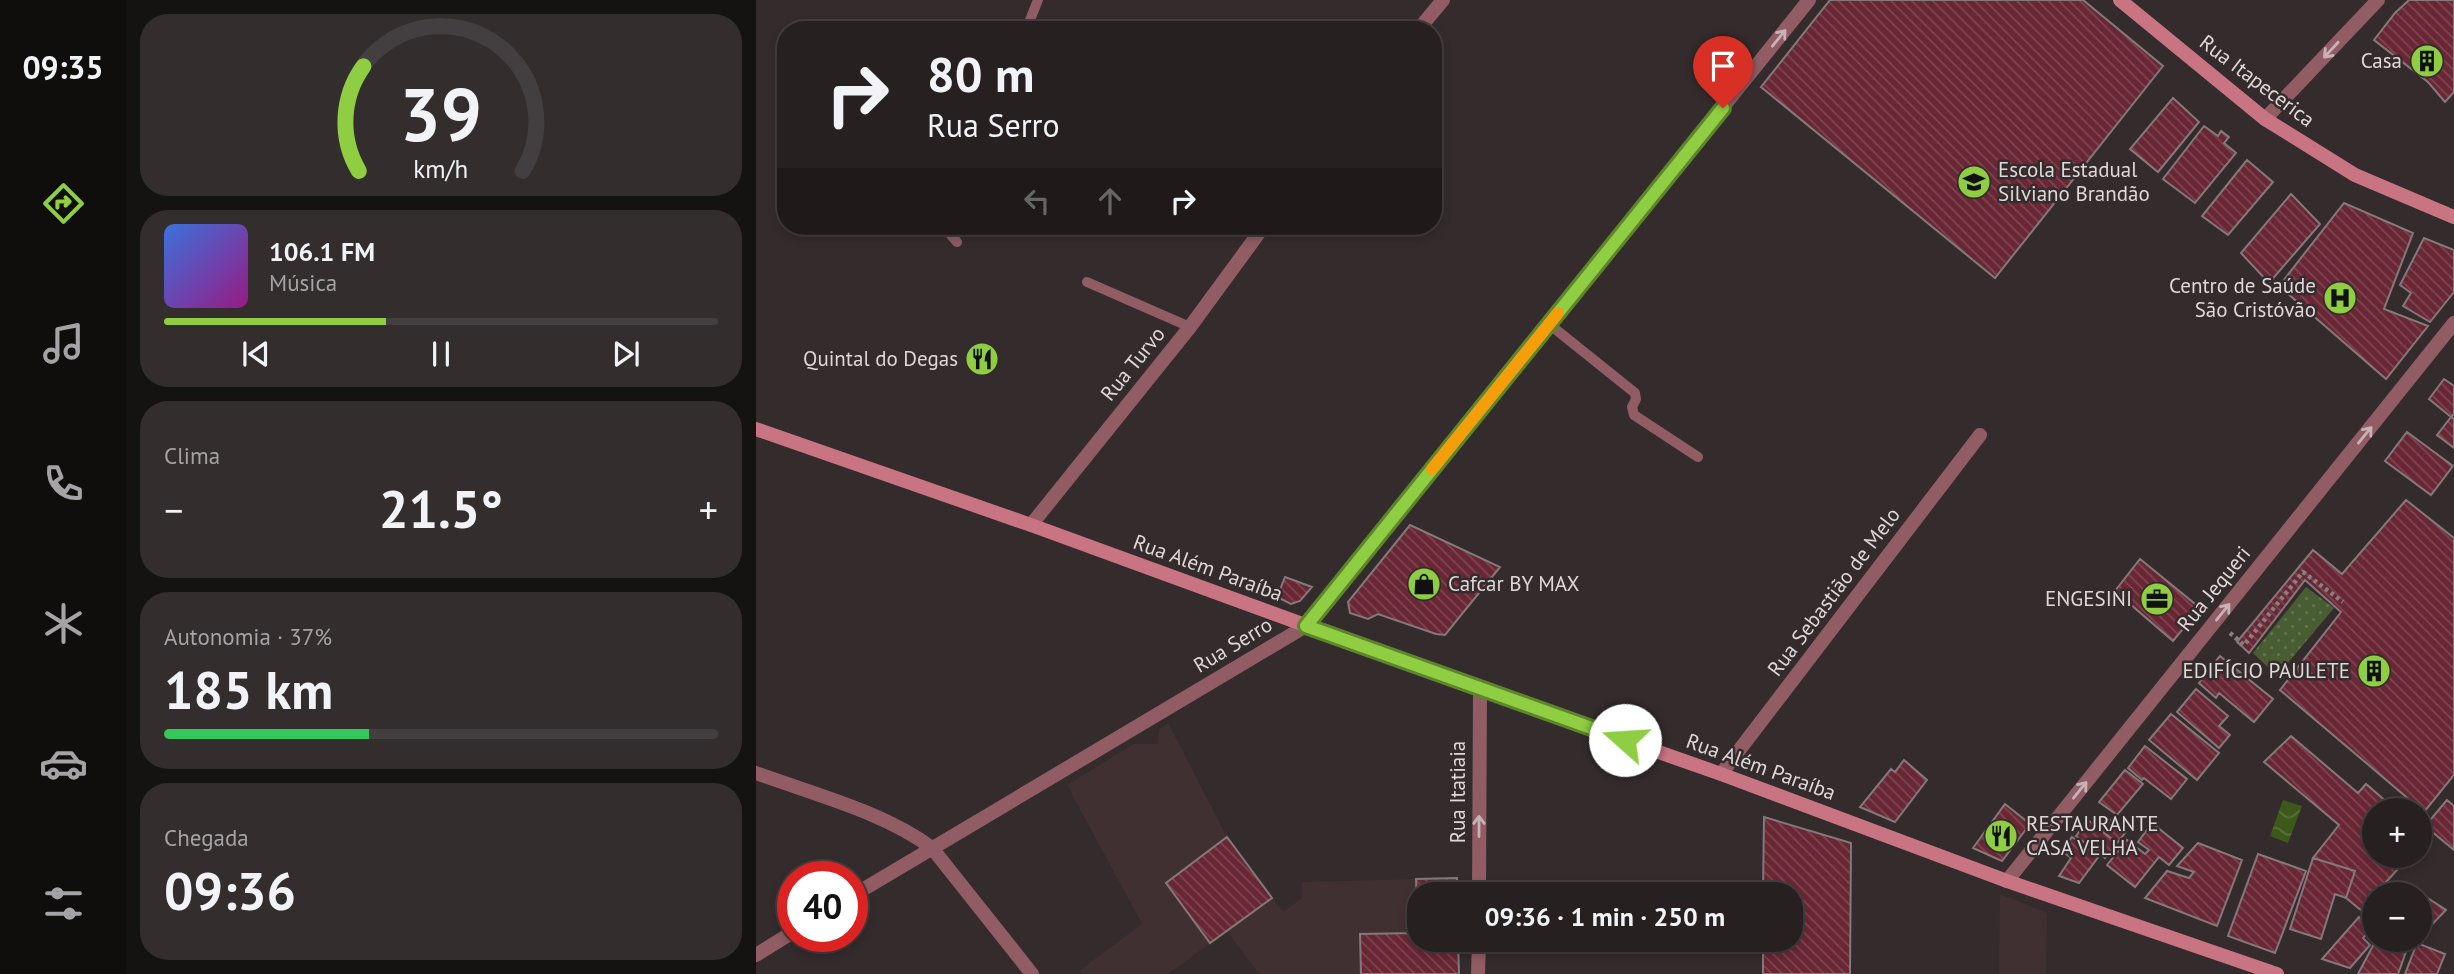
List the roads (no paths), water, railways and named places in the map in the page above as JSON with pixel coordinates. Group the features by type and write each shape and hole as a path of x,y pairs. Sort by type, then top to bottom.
{"street":[{"path":"1426,21 1443,0"},
{"name":"Rua Serro","path":"868,886 1306,626 1809,0"},
{"name":"Rua Itapecerica","path":"2120,0 2265,119 2355,175 2454,217"},
{"path":"2265,119 2378,0"},
{"name":"Rua Turvo","path":"1031,525 1190,327 1257,235"},
{"name":"Rua Jequeri","path":"2007,881 2454,323"},
{"name":"Rua Além Paraíba","path":"756,429 1031,525 1721,774 2007,881 2277,974"},
{"name":"Rua Sebastião de Melo","path":"1721,774 1980,435"},
{"name":"Rua Itatiaia","path":"1479,882 1480,689"},
{"path":"756,773 912,833 932,848 1032,974"},
{"path":"756,955 777,942"},
{"path":"1478,974 1479,952"}],"lane":[{"path":"1030,21 1038,0"},
{"path":"951,235 957,242"},
{"path":"1087,282 1190,327"},
{"path":"1549,324 1635,393 1636,399 1632,407 1634,415 1698,457"}],"water":[{"path":"2283,800 2302,806 2288,843 2270,836"}],"place":[{"name":"Casa","path":"2427,61"},
{"name":"Escola Estadual Silviano Brandão","path":"1974,182"},
{"name":"Centro de Saúde São Cristóvão","path":"2340,298"},
{"name":"Quintal do Degas","path":"982,359"},
{"name":"Cafcar BY MAX","path":"1424,584"},
{"name":"ENGESINI","path":"2157,599"},
{"name":"EDIFÍCIO PAULETE","path":"2374,671"},
{"name":"RESTAURANTE CASA VELHA","path":"2001,836"}]}
